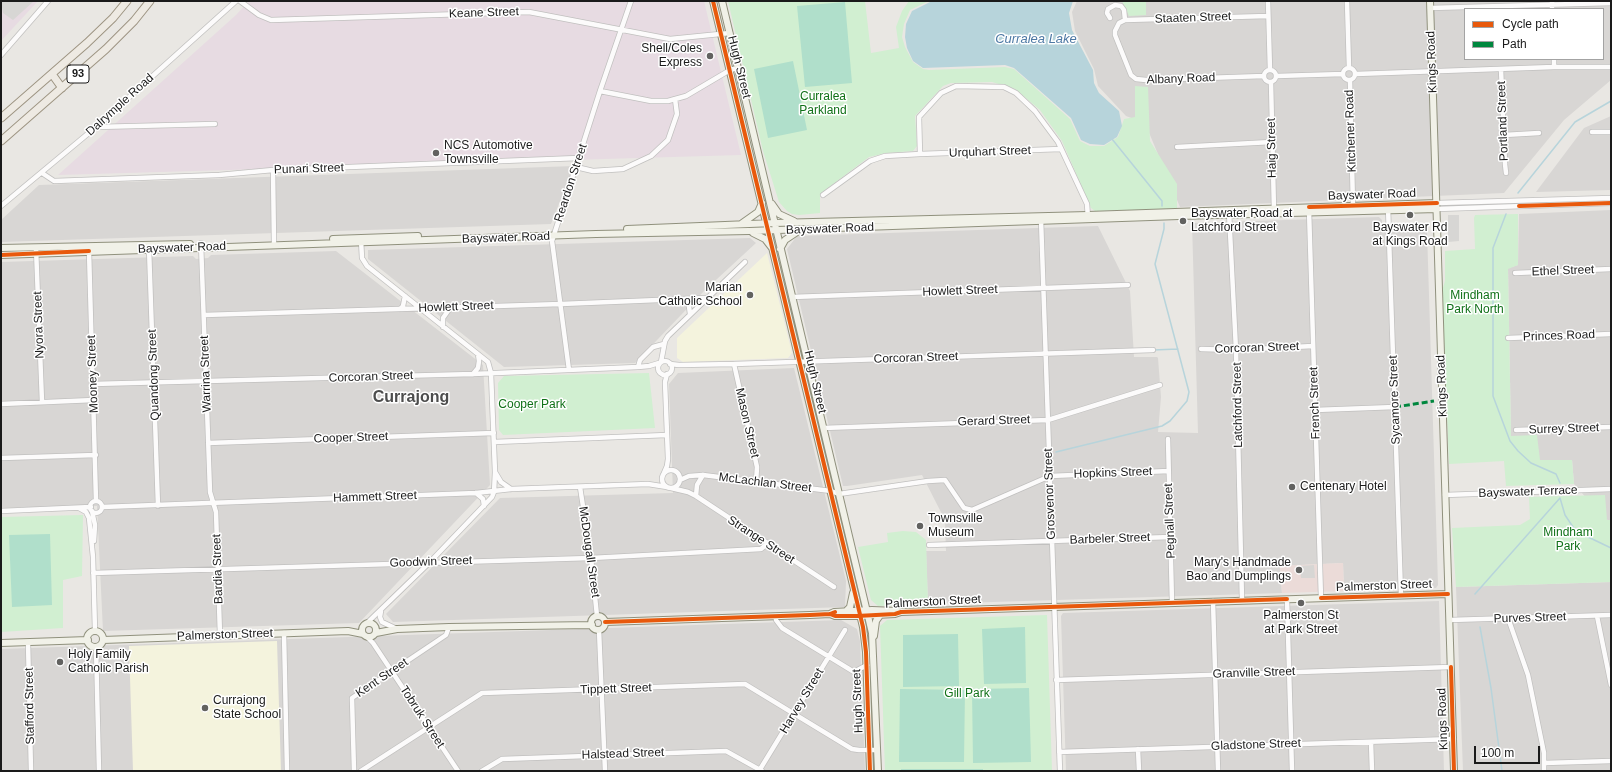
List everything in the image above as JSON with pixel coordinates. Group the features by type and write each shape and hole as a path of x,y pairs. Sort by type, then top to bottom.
{"main road":[{"name":"93","path":"1,118 86,43 127,1"},
{"name":"93","path":"1,141 106,49 134,21 150,1"},
{"name":"Hugh Street","path":"713,1 767,223 772,230 780,249 808,361 873,641 878,771"},
{"name":"Hugh Street","path":"722,1 774,223 772,230 773,249 865,640 870,771"},
{"name":"Kings Road","path":"1430,1 1454,771"},
{"path":"52,74 62,88"},
{"path":"769,199 777,211 783,216 802,222"},
{"path":"739,224 758,212 762,202"},
{"name":"Bayswater Road","path":"1309,210 1353,206 1388,208"},
{"name":"Bayswater Road","path":"555,234 767,223 1088,217 1437,206"},
{"name":"Bayswater Road","path":"1,255 36,251 89,249 555,234 749,231 1041,218"},
{"path":"780,249 785,240 801,229"},
{"path":"749,231 763,238 773,249"},
{"name":"Bayswater Road","path":"1,248 36,251"},
{"path":"846,611 852,601 853,589"},
{"name":"Palmerston Street","path":"866,613 889,610 901,612 1448,594"},
{"name":"Palmerston Street","path":"605,622 830,614 834,612 846,611 859,613"},
{"name":"Palmerston Street","path":"830,614 835,616 859,613 895,614 901,612"},
{"path":"873,641 876,633 876,621 881,614"},
{"path":"597,616 602,617 605,622 604,626 599,630 594,629 592,625 592,620 597,616"},
{"name":"Palmerston Street","path":"103,640 348,631 371,628 397,630 592,625"},
{"path":"371,628 371,637 365,635 371,628"},
{"path":"95,631 101,634 103,640 96,646 90,645 88,640 90,634 95,631"},
{"name":"Palmerston Street","path":"348,631 365,635"},
{"path":"1,643 88,640"}],"street":[{"path":"1,56 48,1"},
{"name":"Dalrymple Road","path":"1,206 96,127 236,1"},
{"name":"Keane Street","path":"240,1 259,15 271,20 529,12 670,39 730,33"},
{"name":"Reardon Street","path":"569,370 552,241 600,91 632,1"},
{"path":"1268,1 1270,70"},
{"path":"1347,1 1349,68"},
{"path":"1430,8 1611,3"},
{"path":"1110,18 1107,13 1108,9 1115,4 1121,6 1124,10 1125,20"},
{"name":"Staaten Street","path":"1119,23 1125,20 1268,16"},
{"name":"Albany Road","path":"1119,23 1115,31 1115,35 1130,75 1136,79 1146,80 1264,76"},
{"path":"1554,60 1554,67"},
{"path":"1356,74 1554,67 1611,67"},
{"path":"600,91 651,101 675,99 686,96 730,70 738,68"},
{"path":"1349,68 1354,70 1356,74"},
{"path":"1343,74 1345,70 1349,68"},
{"name":"Portland Street","path":"1501,69 1506,172"},
{"path":"1270,70 1275,72 1276,76"},
{"path":"1270,70 1266,72 1264,76 1266,81 1271,82 1275,80 1276,76"},
{"path":"1343,74 1345,79 1350,80 1354,78 1356,74"},
{"path":"1276,76 1343,74"},
{"name":"Kitchener Road","path":"1350,80 1353,206"},
{"name":"Haig Street","path":"1271,82 1274,211"},
{"path":"920,154 919,117 941,93 956,86 1004,87 1016,93 1035,110 1058,142 1086,204 1088,217"},
{"path":"576,167 593,171 623,169 651,156 668,140 677,114 675,99"},
{"path":"96,127 215,124"},
{"path":"1592,132 1611,132"},
{"path":"1504,135 1539,133"},
{"path":"1177,147 1272,142"},
{"name":"Urquhart Street","path":"823,195 870,161 885,156 1061,149"},
{"name":"Punari Street","path":"42,173 54,181 219,175 273,170 579,158"},
{"path":"273,170 274,243"},
{"name":"Bayswater Road","path":"1437,206 1611,198"},
{"name":"Bayswater Road","path":"1437,206 1611,203"},
{"name":"Sycamore Street","path":"1388,208 1401,595"},
{"name":"French Street","path":"1309,210 1321,598"},
{"name":"Latchford Street","path":"1229,212 1236,350 1242,600"},
{"name":"Grosvenor Street","path":"1041,218 1060,771"},
{"path":"361,240 361,255 364,263 488,362 491,373 494,433 495,472 494,492 492,497 375,618 371,628 374,642"},
{"name":"Warrina Street","path":"202,245 210,492 214,503"},
{"name":"Quandong Street","path":"149,247 158,506"},
{"name":"Mooney Street","path":"89,249 96,455 96,501"},
{"name":"Nyora Street","path":"36,251 42,402"},
{"path":"665,382 658,368 668,336 745,262"},
{"name":"Ethel Street","path":"1515,273 1611,269"},
{"name":"Howlett Street","path":"792,297 1128,285"},
{"path":"400,309 404,306 405,296"},
{"name":"Howlett Street","path":"204,315 450,308 707,298"},
{"path":"688,299 690,314"},
{"path":"443,327 446,311 450,308"},
{"name":"Princes Road","path":"1508,338 1611,334"},
{"path":"664,346 670,363 669,372 665,382 668,459 663,475 663,484 669,488 676,486 680,481 677,472 668,459"},
{"path":"638,367 640,360 653,347 664,346"},
{"name":"Corcoran Street","path":"1201,349 1236,350 1313,346"},
{"name":"Corcoran Street","path":"670,363 679,365 734,364 1153,350"},
{"path":"473,374 478,368 478,354"},
{"path":"660,363 664,361 670,363"},
{"name":"Corcoran Street","path":"93,384 473,374 638,367 660,363"},
{"name":"Mason Street","path":"734,364 757,467 756,482"},
{"path":"649,366 660,373 669,372 679,365"},
{"name":"Gerard Street","path":"823,428 1048,420 1160,385"},
{"path":"1,404 94,400"},
{"path":"1315,410 1395,406"},
{"name":"Surrey Street","path":"1516,430 1611,427"},
{"name":"Cooper Street","path":"208,443 494,433"},
{"path":"494,442 666,435"},
{"name":"Pegnall Street","path":"1168,439 1172,603"},
{"path":"1,458 96,455"},
{"path":"663,475 669,470 677,472"},
{"name":"Hopkins Street","path":"968,510 976,508 1050,476 1169,471"},
{"path":"495,472 501,482 511,489"},
{"name":"McLachlan Street","path":"677,472 689,476 703,475 831,491 839,494 944,480 964,508 968,510"},
{"name":"Hammett Street","path":"101,509 476,493 511,489 648,484 656,482 663,475"},
{"path":"696,496 697,485 703,475"},
{"name":"McLachlan Street","path":"680,481 689,476"},
{"name":"Strange Street","path":"680,481 688,492"},
{"name":"Hammett Street","path":"648,484 669,488"},
{"name":"McDougall Street","path":"580,487 591,558 597,616"},
{"name":"Strange Street","path":"669,488 688,492 696,496 834,587"},
{"name":"Bayswater Terrace","path":"1445,495 1611,489"},
{"path":"476,493 483,499 484,506"},
{"path":"94,525 101,509 101,503 96,501 91,504 94,525 93,573 95,631"},
{"name":"Bardia Street","path":"214,503 216,512 220,635"},
{"path":"1,511 78,508 92,509 96,512 101,509"},
{"path":"78,508 86,512 89,518 93,556"},
{"name":"Barbeler Street","path":"929,545 1171,537"},
{"name":"Goodwin Street","path":"93,573 218,568 591,558 760,549 767,544"},
{"path":"1286,599 1292,771"},
{"path":"1213,602 1218,771"},
{"path":"381,611 380,617 382,622 397,630"},
{"name":"Purves Street","path":"1450,620 1611,615"},
{"path":"776,616 776,620 782,628 854,672 867,665"},
{"path":"1597,616 1611,685"},
{"path":"1508,618 1528,675 1544,753 1544,771"},
{"name":"Kent Street","path":"354,771 352,698 446,635 449,628"},
{"path":"599,630 604,771"},
{"name":"Harvey Street","path":"760,771 845,630"},
{"path":"284,633 287,771"},
{"name":"Tobruk Street","path":"365,635 374,642 392,672 458,771"},
{"name":"Stafford Street","path":"28,642 31,771"},
{"path":"96,646 99,771"},
{"name":"Granville Street","path":"1056,680 1451,667"},
{"name":"Tippett Street","path":"361,771 482,692 602,690 745,684 852,749 877,750"},
{"name":"Gladstone Street","path":"1059,752 1454,739"},
{"path":"1371,742 1372,771"},
{"path":"1138,749 1139,771"},
{"name":"Halstead Street","path":"482,771 502,759 604,754 726,751 760,771"},
{"path":"1544,763 1611,761"}],"shaded area":[{"path":"1,1 38,1 1,41"},
{"path":"2,1 34,1 13,20 3,13"},
{"path":"249,1 704,1 741,155 58,175 236,15"},
{"path":"1077,1 1611,1 1611,80 1564,120 1504,193 1180,207 1145,123 1126,116 1098,86 1094,69 1075,31 1072,12"},
{"path":"1611,116 1611,190 1536,192 1584,128"},
{"path":"574,166 551,224 1,242 1,220 39,185"},
{"path":"1611,210 1611,522 1603,517 1574,484 1572,460 1539,460 1511,436 1508,268 1518,265 1519,214"},
{"path":"1448,215 1459,215 1459,241 1448,242"},
{"path":"1379,217 1382,220 1382,232 1427,231 1438,585 1436,588 1344,591 1343,563 1280,566 1282,593 928,604 926,551 946,551 945,520 922,475 843,486 787,249 797,236 1098,226 1130,291 1134,357 1158,358 1161,397 1158,432 1198,433 1192,223"},
{"path":"750,238 756,243 704,291 635,363 504,367 368,259 368,250"},
{"path":"336,251 483,365 490,485 359,623 103,631 97,506 1,508 1,262 193,256 196,259 208,258 211,255"},
{"name":"Marian Catholic School","path":"767,253 792,353 788,358 683,362 677,358 677,338"},
{"path":"794,368 846,581 845,607 393,622 386,614 500,498 673,493 669,384 678,373"},
{"path":"1343,563 1344,591 1282,593 1280,566"},
{"path":"1314,565 1315,578 1301,578 1300,566"},
{"path":"1611,582 1611,771 1463,771 1456,587"},
{"path":"1439,601 1444,771 1066,771 1061,616 1063,613"},
{"path":"841,620 857,629 860,641 865,771 1,771 1,649"},
{"name":"Currajong State School","path":"277,641 281,771 133,771 129,646"}],"green space":[{"name":"Curralea Parkland","path":"728,1 865,1 871,53 899,48 896,27 902,11 909,1 929,1 910,10 904,24 902,37 905,47 913,62 923,69 929,70 1005,67 1014,69 1070,119 1080,141 1090,146 1104,146 1118,137 1124,119 1135,117 1135,86 1148,87 1150,141 1177,184 1177,209 1095,211 1091,208 1062,141 1040,110 1015,89 992,82 951,83 943,86 915,116 917,146 913,151 887,153 869,157 820,194 820,213 799,215 792,214 779,202 763,151"},
{"path":"1122,1 1146,1 1146,15 1129,16"},
{"path":"845,2 852,83 805,87 797,6"},
{"path":"793,61 807,130 768,138 754,69"},
{"name":"Mindham Park North","path":"1518,214 1518,265 1508,269 1511,436 1537,435 1540,460 1572,460 1574,484 1506,486 1504,461 1449,464 1442,291 1445,281 1445,251 1475,249 1475,215"},
{"name":"Cooper Park","path":"649,373 655,428 503,435 499,430 498,383 504,376"},
{"name":"Mindham Park","path":"1605,495 1607,520 1611,520 1611,582 1456,587 1452,528 1520,525 1530,519 1529,497"},
{"path":"83,515 82,576 63,580 63,628 1,632 1,517"},
{"path":"903,531 916,532 926,540 928,604 878,606 871,600 858,547 888,542 887,533"},
{"path":"50,534 52,605 12,607 9,535"},
{"name":"Gill Park","path":"1047,615 1052,771 885,771 880,626 887,620"},
{"path":"1025,627 1026,683 984,684 982,629"},
{"path":"958,634 959,686 903,687 903,635"},
{"path":"1029,688 1031,762 973,763 972,689"},
{"path":"900,689 965,690 964,762 899,762"},
{"path":"901,769 983,769 983,771 901,771"}],"water":[{"name":"Curralea Lake","path":"932,1 1073,1 1069,13 1072,30 1093,70 1094,83 1099,93 1119,111 1122,126 1117,137 1104,145 1090,144 1081,140 1071,118 1014,68 1005,65 923,68 913,61 907,48 905,37 906,24 912,11"}],"waterway":[{"path":"1518,193 1575,122 1611,101"},
{"path":"1112,139 1162,201 1162,206"},
{"path":"1506,214 1493,248 1493,396 1510,441 1531,463 1556,474 1560,483"},
{"path":"1056,452 1162,426 1170,421 1187,401 1189,392 1155,264 1164,229 1164,223"},
{"path":"1153,350 1178,349"},
{"path":"1560,498 1565,515 1573,527 1586,536 1611,548"},
{"path":"1475,594 1560,498"},
{"path":"1480,627 1491,688 1502,771"}],"marked path":[{"path":"1395,407 1434,401"}],"cycle path":[{"path":"713,1 863,627 866,652 870,771"},
{"path":"1309,207 1437,203"},
{"path":"1519,206 1611,203"},
{"path":"1,255 89,251"},
{"path":"1321,598 1448,594"},
{"path":"830,614 835,616 857,616 895,614 901,612 1287,599"},
{"path":"605,622 810,615 830,614 835,612"},
{"path":"1451,667 1454,771"}],"place":[{"name":"Shell/Coles Express","path":"710,56"},
{"name":"NCS Automotive Townsville","path":"436,153"},
{"name":"Bayswater Rd at Kings Road","path":"1410,215"},
{"name":"Bayswater Road at Latchford Street","path":"1183,221"},
{"name":"Marian Catholic School","path":"750,295"},
{"name":"Centenary Hotel","path":"1292,487"},
{"name":"Townsville Museum","path":"920,526"},
{"name":"Mary's Handmade Bao and Dumplings","path":"1299,570"},
{"name":"Palmerston St at Park Street","path":"1301,603"},
{"name":"Holy Family Catholic Parish","path":"60,662"},
{"name":"Currajong State School","path":"205,708"}],"district":[{"name":"Currajong","path":"411,398"}]}
